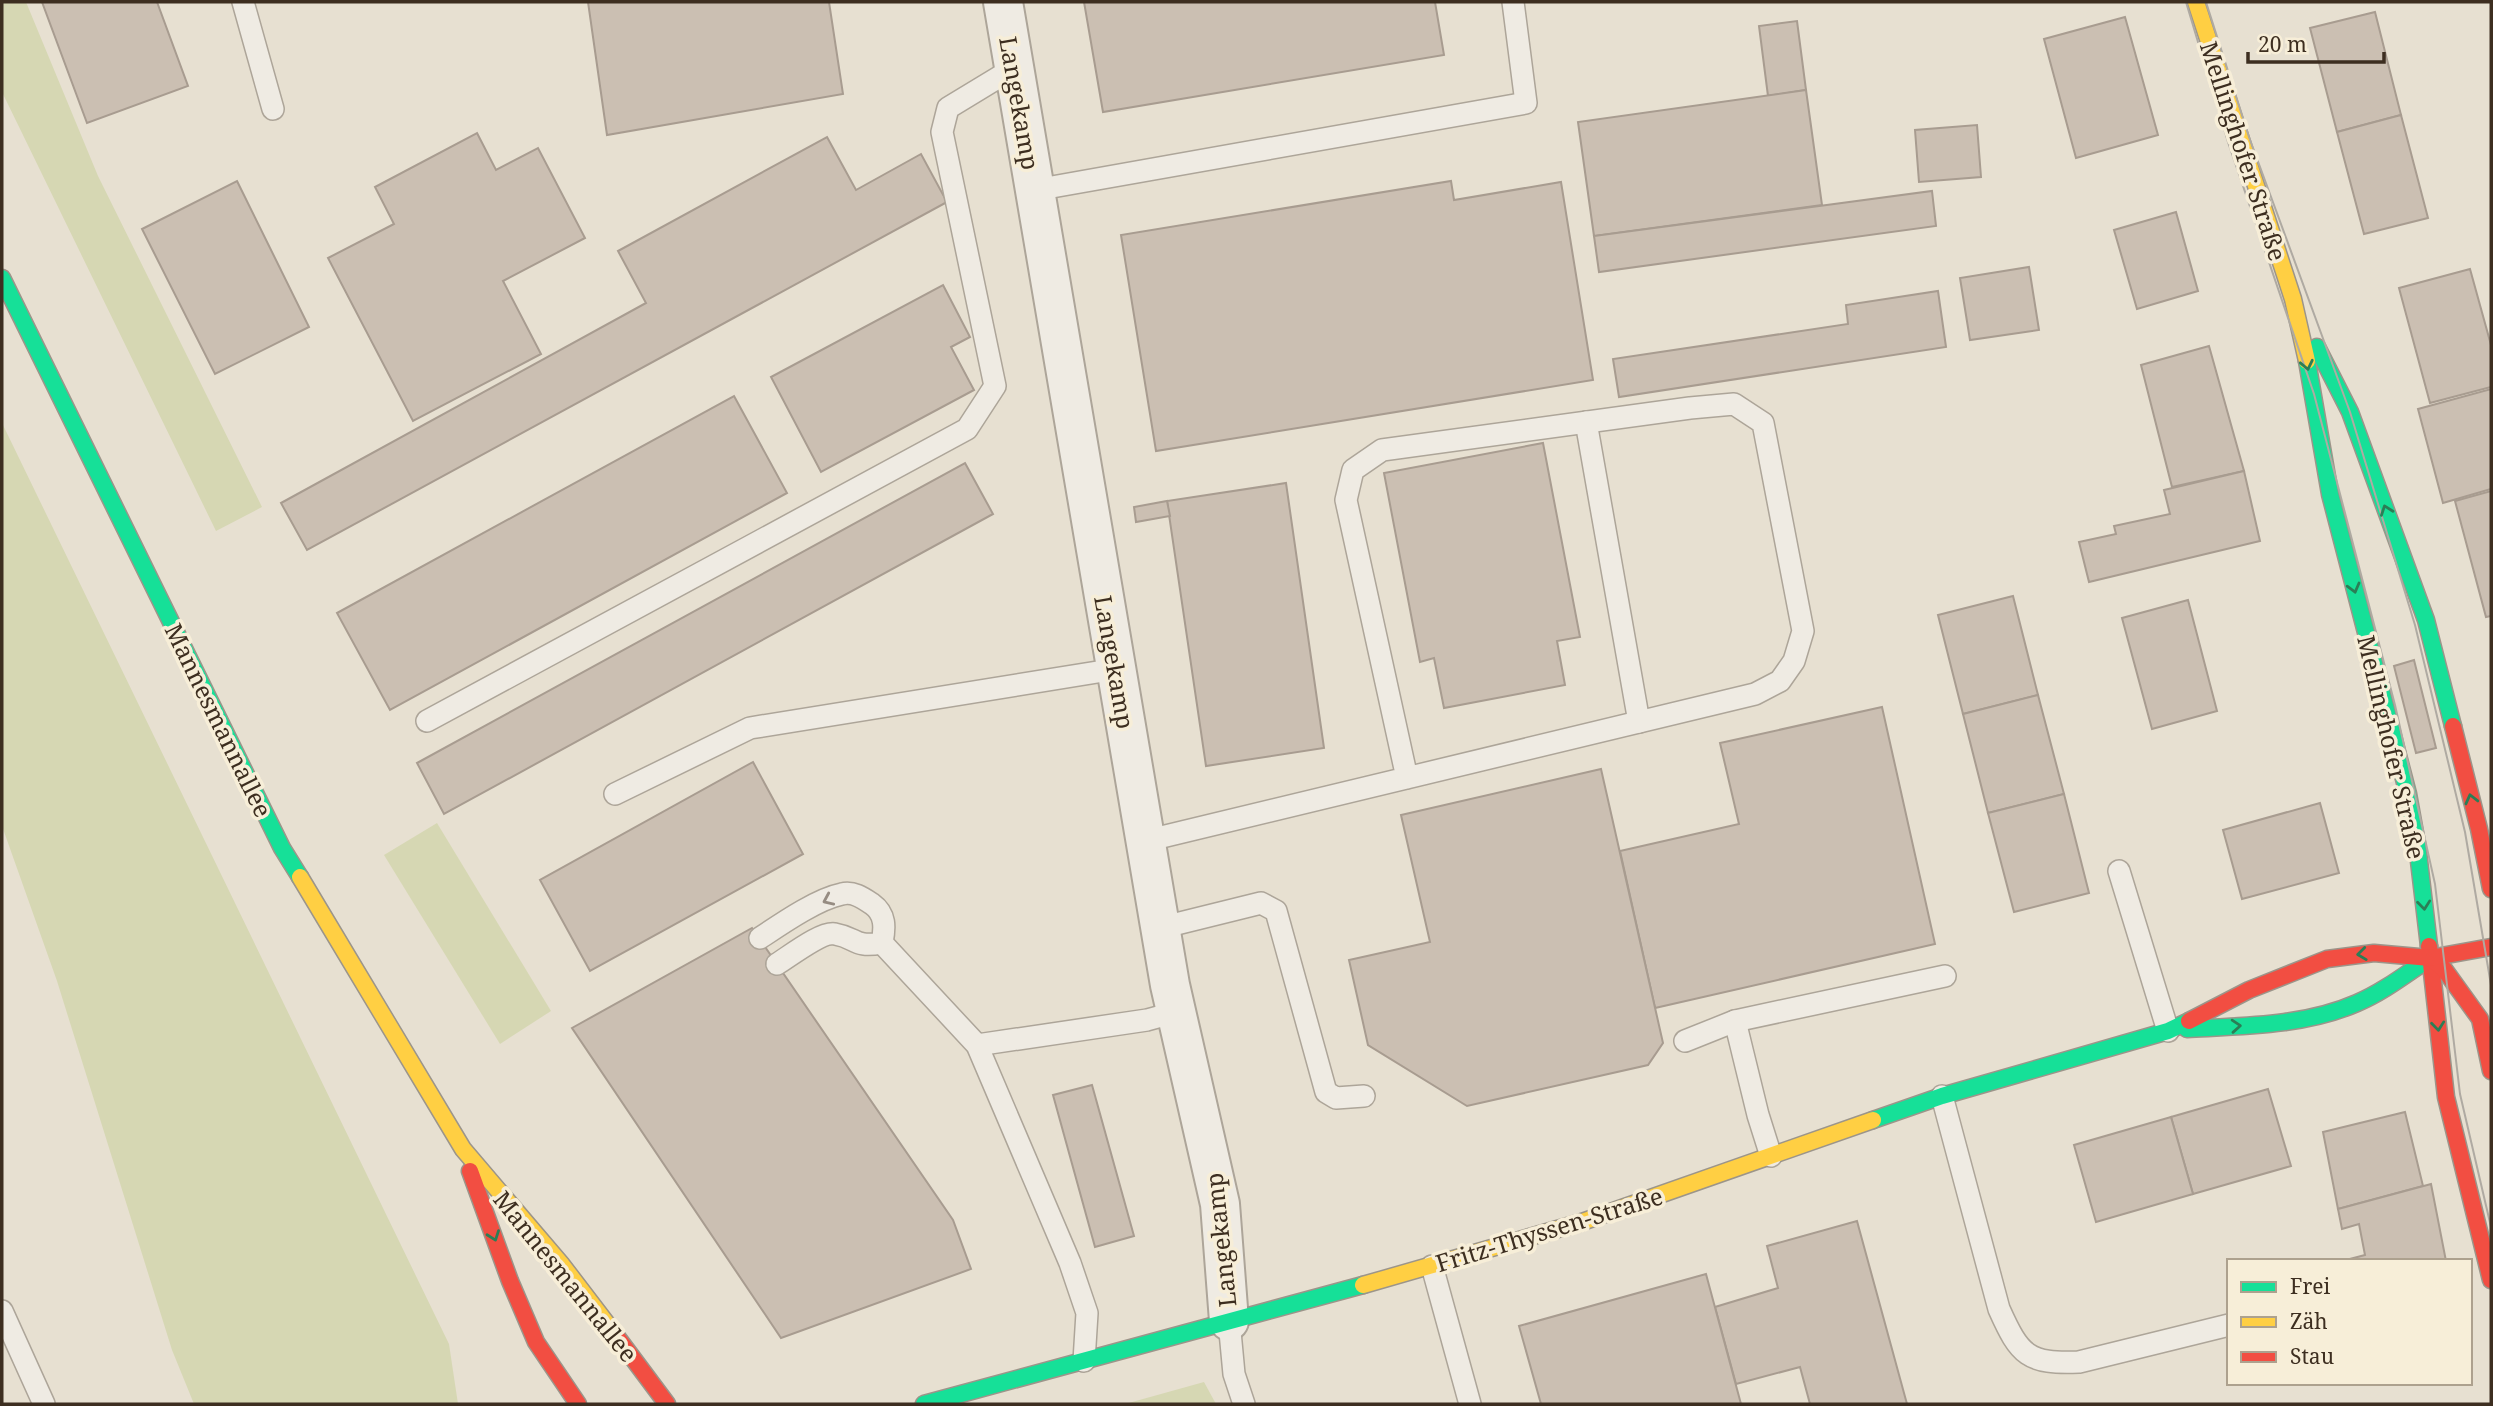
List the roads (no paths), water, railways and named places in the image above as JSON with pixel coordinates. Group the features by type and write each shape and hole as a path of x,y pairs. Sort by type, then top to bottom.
{"street":[{"name":"Langekamp","path":"1003,2 1160,929 1220,1204 1229,1321"},
{"name":"Mellinghofer Straße","path":"2196,2 2293,299 2314,394 2330,494 2408,794 2436,957 2446,1097 2491,1282"},
{"name":"Mannesmannallee","path":"2,278 282,848 463,1149 562,1265 667,1404"},
{"name":"Mellinghofer Straße","path":"2293,299 2350,412 2426,620 2479,829 2491,889"},
{"path":"2491,947 2436,957 2480,1019 2491,1071"},
{"name":"Fritz-Thyssen-Straße","path":"924,1404 1432,1266 1582,1222 1942,1096 2168,1031 2249,990 2327,959 2374,953 2436,957"},
{"name":"Fritz-Thyssen-Straße","path":"2168,1031 2255,1025 2343,1009 2384,989 2436,957"},
{"name":"Mannesmannallee","path":"463,1149 510,1281 536,1342 578,1404"},
{"path":"536,1342 540,1379"}],"lane":[{"path":"243,2 273,108"},
{"path":"1035,190 1526,103 1513,2"},
{"path":"427,721 967,429 995,386 942,132 948,107 1014,68"},
{"path":"1145,841 1407,778 1755,694 1780,681 1794,661 1803,632 1763,422 1734,404 1382,450 1353,470 1346,500 1407,778"},
{"path":"1586,422 1639,722"},
{"path":"615,794 750,727 1116,668"},
{"path":"2119,871 2168,1031"},
{"path":"760,938 814,906 843,893 857,894 876,906 886,923 882,943"},
{"path":"1160,929 1261,902 1276,911 1326,1092 1336,1098 1364,1096"},
{"path":"778,964 825,934 834,933 864,946 882,943"},
{"path":"882,943 977,1045 1070,1263 1087,1313 1084,1361"},
{"path":"1685,1041 1735,1021 1945,976"},
{"path":"977,1045 1147,1020 1176,1012"},
{"path":"1735,1021 1771,1156"},
{"path":"1942,1096 1999,1309 2008,1329 2023,1350 2037,1361 2079,1362 2227,1325"},
{"path":"1432,1266 1470,1404"},
{"path":"2472,1288 2491,1282"},
{"path":"2,1311 44,1404"},
{"path":"1229,1321 1234,1374 1244,1404"}],"tram line":[{"path":"2186,2 2228,142 2314,394 2395,705 2435,884 2460,1094 2491,1227"},
{"path":"2206,2 2249,137 2350,412 2415,625 2465,832 2491,985"}]}
